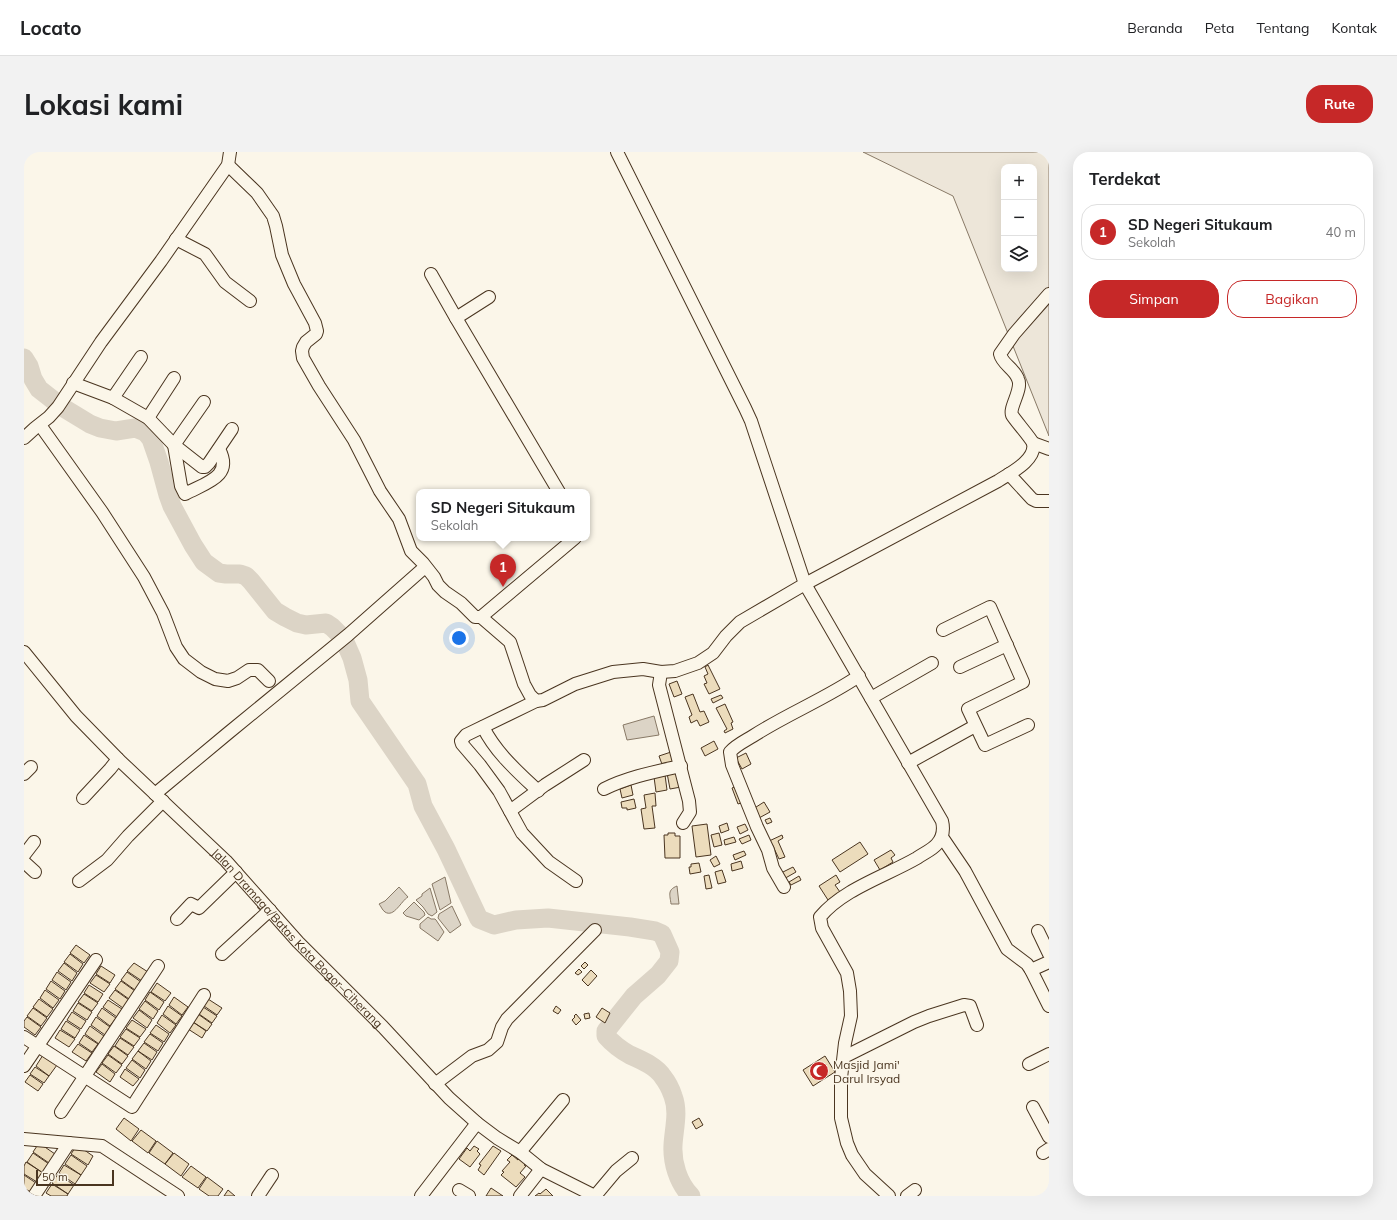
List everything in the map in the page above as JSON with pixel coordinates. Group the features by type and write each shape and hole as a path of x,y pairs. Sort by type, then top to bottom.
{"street":[{"path":"24,438 34,428 49,417 58,407 120,316 142,288 228,165 230,152"},
{"path":"618,152 751,421 805,584 944,826 942,837 936,845 908,863 850,893 833,905 820,917 822,928 841,961 847,973 849,982 851,1016 845,1043 841,1078 841,1118 847,1143 852,1155 865,1174 888,1196"},
{"path":"228,165 257,193 272,216 285,262 294,284 315,323 316,334 304,345 302,351 306,364 340,416 380,491 399,519 411,551 445,592 461,603 475,617 480,618 510,642 524,684 530,695 536,701"},
{"path":"176,239 205,254 224,282 250,301"},
{"path":"432,274 456,318 557,489"},
{"path":"1049,295 1014,334 1000,354 1002,360 1018,377 1020,382 1012,409 1012,415 1033,442 1049,449"},
{"path":"456,318 489,297"},
{"path":"112,398 141,357"},
{"path":"148,418 174,378"},
{"path":"71,386 112,398 148,418 174,445 200,466 205,467 217,478"},
{"path":"204,402 174,445 181,486 185,494 217,478 222,470 223,456 218,449"},
{"path":"40,425 102,512 144,577 163,613 176,647 184,659 201,672 215,680 228,681 237,678 249,670 258,670 269,681"},
{"path":"205,467 232,429"},
{"path":"576,881 549,862 518,828 510,811 492,781 461,741 466,735 575,684 613,672 643,669 661,672 675,671 698,663 713,653 726,636 740,622 805,584 998,481 1030,457 1034,447 1033,442"},
{"path":"1008,474 1032,499 1036,501 1049,501"},
{"path":"480,618 571,541"},
{"path":"79,881 107,860 159,798 227,734 348,635 425,567"},
{"path":"943,630 990,607 1023,682 968,709 985,745 1028,725"},
{"path":"960,667 1007,645"},
{"name":"Jalan Dramaga/Batas Kota Bogor–Ciherang","path":"24,652 76,716 118,759 201,836 236,872 298,942 383,1026 435,1084 477,1123 497,1138 520,1152 541,1169 595,1196"},
{"path":"871,698 932,663"},
{"path":"661,672 659,685 689,801 690,812 683,823"},
{"path":"784,887 773,868 768,850 732,765 730,752 738,745 782,717 832,693 859,676"},
{"path":"908,763 975,726"},
{"path":"483,727 489,738 507,762 538,791"},
{"path":"83,798 118,759"},
{"path":"510,811 584,760"},
{"path":"604,789 631,778 681,766"},
{"path":"942,837 965,871 1007,949 1027,964 1032,970 1049,1006"},
{"path":"24,855 34,842"},
{"path":"24,862 35,872"},
{"path":"177,919 191,904 199,908 236,872"},
{"path":"222,954 270,910"},
{"path":"435,1084 472,1056 488,1050 497,1042 502,1027 507,1019 594,930"},
{"path":"1038,932 1049,954"},
{"path":"24,1066 96,960"},
{"path":"1032,970 1049,962"},
{"path":"61,1112 158,966"},
{"path":"24,1037 132,1106 204,995"},
{"path":"844,1057 914,1022 964,1005 970,1006 978,1025"},
{"path":"1029,1064 1049,1054"},
{"path":"520,1152 563,1100"},
{"path":"1033,1107 1049,1136"},
{"path":"421,1196 477,1123"},
{"path":"24,1139 102,1146 178,1196"},
{"path":"34,1196 69,1143"},
{"path":"595,1196 616,1171 632,1158"},
{"path":"520,1196 541,1169"},
{"path":"258,1196 272,1175"}],"shaded area":[{"path":"863,152 1049,152 1049,436 953,196"},
{"path":"654,716 659,735 627,740 623,725"},
{"path":"445,877 451,903 440,910 432,884"},
{"path":"677,886 679,904 671,904 670,891"},
{"path":"399,887 408,897 391,913 385,912 379,904 385,901"},
{"path":"430,888 437,912 432,916 428,914 416,900"},
{"path":"414,902 425,915 419,920 406,916 403,913"},
{"path":"452,906 461,925 450,933 438,918 439,914"},
{"path":"428,917 435,919 444,932 438,941 420,928 420,924"}],"building":[{"path":"708,665 720,689 709,694 704,684 707,683 704,676 708,674 705,667"},
{"path":"677,681 682,694 674,697 669,684"},
{"path":"693,694 700,712 704,711 709,722 700,726 697,720 691,723 689,717 692,715 685,697"},
{"path":"721,695 723,698 713,703 711,699"},
{"path":"725,704 733,722 731,723 733,729 725,733 724,731 727,729 716,708"},
{"path":"714,741 718,749 705,756 701,748"},
{"path":"671,752 675,764 663,767 659,756"},
{"path":"746,753 751,764 742,769 736,758"},
{"path":"678,771 681,787 670,789 667,773"},
{"path":"665,775 667,790 656,792 654,777"},
{"path":"631,785 633,795 622,798 620,789"},
{"path":"739,785 746,801 738,804 732,788"},
{"path":"655,793 656,806 652,806 655,828 644,829 641,809 646,808 644,795"},
{"path":"634,799 636,808 627,810 627,808 622,808 621,802"},
{"path":"764,802 770,812 759,818 753,809"},
{"path":"770,818 772,822 767,824 765,820"},
{"path":"727,823 729,830 721,833 719,826"},
{"path":"707,824 711,855 696,857 692,826"},
{"path":"745,824 748,830 740,834 737,827"},
{"path":"668,833 675,833 675,836 680,836 680,858 665,858 664,835 668,835"},
{"path":"719,833 722,845 714,847 711,835"},
{"path":"749,835 751,840 742,844 739,839"},
{"path":"782,835 783,838 778,841 785,857 779,859 772,844 769,845 767,842"},
{"path":"734,837 736,842 725,845 724,840"},
{"path":"860,842 868,854 840,872 832,860"},
{"path":"891,850 895,855 891,858 893,862 880,870 874,860"},
{"path":"744,851 746,855 735,860 733,855"},
{"path":"716,856 720,864 714,867 710,860"},
{"path":"741,861 743,868 732,871 731,864"},
{"path":"699,863 701,872 690,874 689,867 691,867 691,864"},
{"path":"793,867 796,872 782,880 779,874"},
{"path":"722,870 726,882 718,884 715,872"},
{"path":"709,875 712,888 706,889 704,876"},
{"path":"836,875 840,882 835,885 840,892 828,900 819,886"},
{"path":"799,876 801,880 791,885 789,882"},
{"path":"76,945 90,955 84,963 70,953"},
{"path":"70,954 83,964 78,972 64,962"},
{"path":"585,962 588,965 584,969 581,966"},
{"path":"64,963 77,973 72,981 58,971"},
{"path":"134,963 148,972 142,981 127,971"},
{"path":"101,966 115,975 110,983 96,974"},
{"path":"579,969 582,972 578,975 575,973"},
{"path":"591,970 597,976 588,986 582,980"},
{"path":"57,972 71,982 66,990 52,980"},
{"path":"127,972 141,982 135,990 121,980"},
{"path":"96,975 110,984 104,992 90,983"},
{"path":"51,981 65,991 60,999 46,989"},
{"path":"121,981 135,991 129,999 115,989"},
{"path":"157,983 171,993 165,1001 151,992"},
{"path":"89,985 103,994 98,1002 84,993"},
{"path":"45,990 59,1000 53,1008 40,998"},
{"path":"115,990 129,1000 123,1008 109,998"},
{"path":"150,992 164,1002 159,1010 145,1000"},
{"path":"84,994 98,1003 92,1011 78,1002"},
{"path":"174,997 188,1007 182,1015 169,1005"},
{"path":"39,999 53,1009 47,1017 33,1007"},
{"path":"208,999 222,1008 217,1015 204,1006"},
{"path":"108,1000 122,1009 117,1017 103,1007"},
{"path":"145,1001 158,1011 153,1019 139,1009"},
{"path":"78,1003 92,1012 87,1020 73,1011"},
{"path":"168,1006 182,1016 176,1024 163,1014"},
{"path":"556,1006 561,1010 558,1014 553,1011"},
{"path":"203,1007 217,1016 212,1023 199,1014"},
{"path":"33,1008 47,1018 41,1026 27,1016"},
{"path":"102,1008 116,1018 110,1026 97,1016"},
{"path":"602,1008 610,1013 605,1023 596,1017"},
{"path":"139,1010 152,1020 147,1028 133,1018"},
{"path":"72,1012 86,1021 81,1029 67,1020"},
{"path":"589,1013 590,1018 585,1019 584,1014"},
{"path":"198,1014 212,1024 207,1031 193,1022"},
{"path":"576,1014 581,1020 576,1025 572,1020"},
{"path":"162,1015 176,1025 170,1033 157,1023"},
{"path":"27,1017 41,1027 35,1035 24,1027 24,1021"},
{"path":"96,1017 110,1027 105,1035 91,1025"},
{"path":"132,1020 146,1029 140,1037 126,1028"},
{"path":"66,1021 80,1030 75,1038 61,1029"},
{"path":"193,1022 206,1031 202,1038 188,1029"},
{"path":"156,1025 169,1034 164,1042 150,1033"},
{"path":"90,1026 104,1036 99,1044 85,1034"},
{"path":"126,1029 140,1038 134,1046 120,1037"},
{"path":"60,1030 75,1039 69,1047 55,1038"},
{"path":"150,1034 163,1043 158,1051 144,1042"},
{"path":"84,1035 98,1044 92,1052 79,1043"},
{"path":"120,1038 134,1047 128,1055 115,1046"},
{"path":"144,1043 157,1052 152,1060 138,1051"},
{"path":"78,1044 92,1053 86,1061 72,1052"},
{"path":"114,1046 128,1056 122,1064 108,1054"},
{"path":"138,1051 151,1061 146,1069 132,1059"},
{"path":"43,1055 57,1065 49,1076 36,1066"},
{"path":"108,1055 122,1065 116,1073 102,1063"},
{"name":"Masjid Jami' Darul Irsyad","path":"825,1056 835,1072 813,1086 803,1070"},
{"path":"132,1060 145,1070 140,1078 126,1068"},
{"path":"102,1064 115,1074 110,1082 96,1072"},
{"path":"35,1067 49,1076 44,1083 30,1074"},
{"path":"125,1069 139,1079 133,1086 120,1077"},
{"path":"30,1075 43,1084 38,1091 25,1082"},
{"path":"124,1118 139,1129 131,1141 116,1129"},
{"path":"699,1118 703,1125 696,1129 692,1122"},
{"path":"141,1130 156,1141 148,1153 132,1141"},
{"path":"157,1141 173,1153 165,1164 149,1153"},
{"path":"39,1143 55,1154 49,1163 33,1152"},
{"path":"77,1145 93,1156 88,1165 71,1154"},
{"path":"474,1146 479,1149 477,1151 480,1154 470,1167 459,1159 467,1148 470,1151"},
{"path":"493,1146 501,1151 484,1175 478,1170 481,1165 479,1164"},
{"path":"33,1153 49,1164 43,1173 27,1162"},
{"path":"174,1153 189,1164 181,1176 165,1164"},
{"path":"71,1155 87,1166 81,1175 65,1164"},
{"path":"512,1155 518,1160 520,1158 526,1163 524,1165 526,1166 520,1173 525,1177 516,1187 501,1175 504,1172 502,1171 510,1162 507,1160"},
{"path":"26,1162 43,1173 37,1182 24,1174 24,1166"},
{"path":"64,1165 81,1175 75,1184 59,1173"},
{"path":"191,1166 206,1177 198,1188 182,1177"},
{"path":"58,1174 74,1185 68,1194 52,1183"},
{"path":"24,1175 36,1183 30,1192 24,1188"},
{"path":"207,1177 223,1189 218,1196 209,1196 199,1189"},
{"path":"52,1184 68,1194 67,1196 51,1196 46,1193"},
{"path":"24,1188 30,1192 27,1196 24,1196"},
{"path":"491,1188 503,1196 486,1196"},
{"path":"546,1189 553,1196 535,1196 539,1193 540,1194"},
{"path":"228,1190 235,1196 224,1196"}],"waterway":[{"path":"24,358 39,389 62,407 90,424 100,428 116,431 135,428 145,432 148,435 151,439 159,462 172,506 204,562 219,573 240,574 246,576 275,611 285,617 297,623 306,625 326,623 339,634 345,642 352,658 358,680 360,701 417,784 423,806 446,849 479,919 494,925 516,920 548,918 630,927 655,931 662,934 670,952 669,961 658,975 634,996 606,1031 606,1036 623,1051 648,1064 660,1073 669,1086 676,1108 673,1145 675,1165 679,1179 686,1191 691,1196"}],"place":[{"name":"SD Negeri Situkaum","path":"503,587"},
{"name":"Masjid Jami' Darul Irsyad","path":"819,1071"}]}
